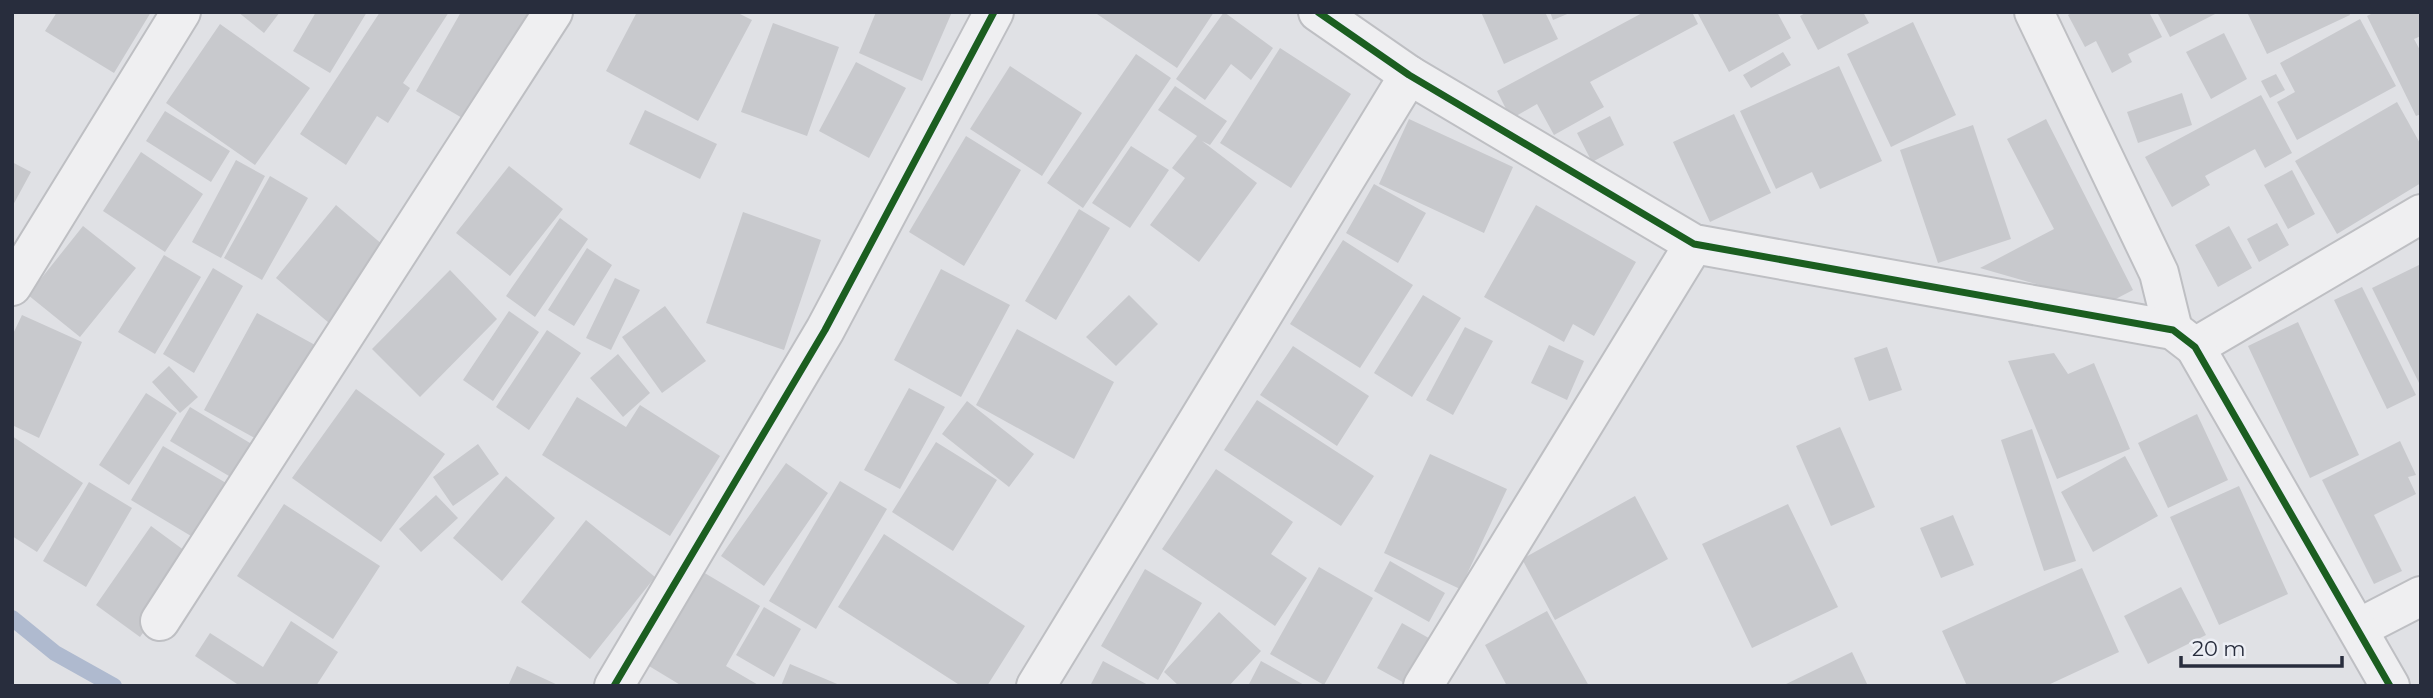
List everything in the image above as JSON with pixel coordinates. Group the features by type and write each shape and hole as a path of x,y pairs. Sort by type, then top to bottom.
{"street":[{"path":"12,286 181,12"},
{"path":"160,621 553,12"},
{"path":"614,686 825,330 994,12"},
{"path":"1318,12 1409,75 1694,244 2184,339 2421,214"},
{"path":"2034,12 2159,273 2184,339 2390,686"},
{"path":"1036,686 1409,75"},
{"path":"1423,686 1694,244"},
{"path":"2358,628 2421,596"}],"building":[{"path":"57,12 151,12 114,73 45,31"},
{"path":"238,12 280,12 264,33"},
{"path":"316,12 367,12 330,73 293,51"},
{"path":"380,12 449,12 403,83 410,88 388,123 377,116 346,165 300,134"},
{"path":"461,12 541,12 476,126 416,91"},
{"path":"637,12 736,12 752,20 698,121 606,71"},
{"path":"876,12 952,12 922,81 859,53"},
{"path":"1094,12 1214,12 1177,68"},
{"path":"1224,12 1273,48 1251,80 1231,64 1205,100 1176,79"},
{"path":"1481,12 1545,12 1558,39 1504,64"},
{"path":"1550,12 1572,12 1553,20"},
{"path":"1644,12 1692,12 1698,24 1590,82 1604,107 1554,135 1537,104 1511,119 1497,91"},
{"path":"1697,12 1777,12 1791,38 1729,72"},
{"path":"1807,12 1863,12 1869,23 1818,50 1800,16"},
{"path":"2073,12 2149,12 2162,37 2128,54 2132,62 2112,73 2096,41 2085,47 2068,15"},
{"path":"2157,12 2219,12 2170,37"},
{"path":"2247,12 2349,12 2350,15 2267,54"},
{"path":"2375,12 2421,12 2421,36 2414,39 2421,52 2421,114 2416,116 2367,16"},
{"path":"2360,19 2396,86 2297,140 2277,102 2295,92 2280,63"},
{"path":"1913,22 1956,115 1891,147 1847,54"},
{"path":"773,23 839,47 807,136 741,112"},
{"path":"220,24 310,88 255,165 166,103"},
{"path":"2224,33 2247,79 2211,99 2186,52"},
{"path":"1280,48 1351,94 1291,188 1220,143"},
{"path":"1783,52 1791,65 1751,88 1743,75"},
{"path":"1136,54 1171,78 1083,208 1047,183"},
{"path":"856,62 906,88 869,158 819,131"},
{"path":"1010,66 1082,113 1042,176 970,129"},
{"path":"1839,66 1882,161 1820,189 1812,172 1776,189 1740,111"},
{"path":"2276,74 2285,90 2270,98 2261,81"},
{"path":"1175,86 1227,121 1210,145 1202,141 1257,183 1199,262 1150,225 1185,178 1172,168 1197,136 1158,110"},
{"path":"2182,93 2192,125 2138,143 2127,112"},
{"path":"2261,95 2292,153 2265,168 2255,149 2205,176 2210,185 2172,207 2145,157"},
{"path":"2397,102 2421,145 2421,183 2337,234 2295,161"},
{"path":"645,110 717,144 700,179 629,144"},
{"path":"165,111 230,151 211,182 146,141"},
{"path":"1734,114 1771,193 1710,222 1673,142"},
{"path":"1610,116 1624,145 1592,162 1577,133"},
{"path":"1409,119 1513,167 1484,233 1379,184"},
{"path":"2046,119 2133,290 2106,304 1980,268 2054,229 2007,139"},
{"path":"1973,125 2011,239 1938,263 1900,150"},
{"path":"966,136 1021,170 964,266 909,232"},
{"path":"1131,146 1169,170 1130,228 1092,203"},
{"path":"141,152 203,194 165,252 103,211"},
{"path":"236,160 265,176 221,258 192,242"},
{"path":"12,162 31,172 12,207"},
{"path":"509,166 563,209 510,276 456,233"},
{"path":"2292,170 2315,214 2288,229 2264,185"},
{"path":"270,176 308,198 262,280 224,258"},
{"path":"1374,184 1426,213 1398,263 1346,233"},
{"path":"336,205 390,251 329,323 276,278"},
{"path":"1536,205 1636,262 1594,336 1573,324 1564,342 1484,297"},
{"path":"1079,209 1110,228 1056,320 1025,301"},
{"path":"743,212 821,240 784,350 706,323"},
{"path":"560,218 588,239 535,317 506,296"},
{"path":"2277,223 2289,245 2259,262 2247,239"},
{"path":"83,226 136,268 80,337 28,295"},
{"path":"2229,226 2252,268 2218,287 2195,245"},
{"path":"1343,240 1413,285 1360,368 1290,324"},
{"path":"587,248 612,265 574,326 548,310"},
{"path":"164,255 201,277 155,354 118,332"},
{"path":"2421,264 2421,387 2372,288"},
{"path":"213,268 243,286 194,373 163,354"},
{"path":"941,269 1010,305 961,397 894,360"},
{"path":"450,270 497,319 420,397 372,349"},
{"path":"615,278 640,290 611,350 586,338"},
{"path":"2362,287 2416,395 2387,409 2334,300"},
{"path":"1129,295 1158,324 1116,366 1086,337"},
{"path":"1423,295 1461,318 1412,397 1374,373"},
{"path":"665,306 706,361 662,393 622,337"},
{"path":"509,311 539,332 493,401 463,380"},
{"path":"257,313 315,345 260,441 204,410"},
{"path":"22,315 82,342 39,438 12,425 12,336"},
{"path":"2298,322 2359,455 2310,478 2248,346"},
{"path":"1465,327 1493,341 1453,415 1426,400"},
{"path":"1017,329 1114,382 1074,459 976,405"},
{"path":"547,330 581,353 529,430 496,407"},
{"path":"1549,345 1584,361 1567,400 1531,383"},
{"path":"1293,346 1369,396 1337,446 1260,395"},
{"path":"1887,347 1902,390 1869,401 1854,358"},
{"path":"2054,353 2068,374 2094,363 2130,449 2057,479 2008,361"},
{"path":"618,354 650,393 623,417 590,378"},
{"path":"169,366 198,397 180,413 152,382"},
{"path":"909,388 945,407 900,489 864,470"},
{"path":"356,389 445,454 381,542 292,478"},
{"path":"146,393 177,413 129,485 99,465"},
{"path":"577,397 626,427 640,405 720,456 670,536 542,455"},
{"path":"1257,400 1374,476 1341,526 1224,450"},
{"path":"967,401 1034,454 1009,487 942,434"},
{"path":"190,407 255,446 234,479 170,441"},
{"path":"2197,414 2228,480 2168,508 2138,443"},
{"path":"1840,427 1875,507 1831,526 1796,446"},
{"path":"2032,429 2076,561 2044,571 2001,440"},
{"path":"12,436 83,483 37,552 12,536"},
{"path":"2400,441 2416,475 2408,477 2416,494 2374,515 2402,571 2374,584 2322,480"},
{"path":"936,442 997,480 953,551 892,512"},
{"path":"478,444 499,474 453,506 433,477"},
{"path":"163,446 238,490 206,545 131,500"},
{"path":"1430,454 1507,489 1460,589 1384,553"},
{"path":"2125,456 2158,516 2093,552 2061,492"},
{"path":"786,463 828,493 764,586 721,556"},
{"path":"1216,469 1293,522 1271,554 1307,578 1275,626 1162,549"},
{"path":"506,476 555,518 502,581 453,538"},
{"path":"840,481 887,509 816,629 769,601"},
{"path":"89,482 132,508 86,587 43,561"},
{"path":"2239,486 2288,594 2219,625 2170,517"},
{"path":"436,495 458,518 421,552 399,529"},
{"path":"1635,496 1668,559 1555,620 1522,559"},
{"path":"284,504 380,566 333,639 237,576"},
{"path":"1788,504 1838,607 1752,648 1702,544"},
{"path":"1953,515 1974,565 1941,578 1920,528"},
{"path":"586,520 655,577 590,659 521,602"},
{"path":"151,526 196,559 140,637 96,605"},
{"path":"884,534 1025,626 987,686 961,686 838,607"},
{"path":"1390,561 1445,593 1429,622 1374,591"},
{"path":"1319,567 1373,598 1324,685 1270,654"},
{"path":"2082,568 2119,652 2046,686 1967,686 1942,631"},
{"path":"1145,569 1202,603 1158,680 1101,646"},
{"path":"703,572 760,606 726,666 760,686 682,686 649,666"},
{"path":"2181,587 2206,635 2148,664 2124,616"},
{"path":"764,607 801,629 774,677 736,655"},
{"path":"1547,611 1589,686 1507,686 1485,645"},
{"path":"1219,612 1261,651 1229,686 1179,686 1164,672"},
{"path":"291,621 338,652 316,686 240,686 195,656 210,633 263,667"},
{"path":"1402,623 1434,641 1408,685 1377,668"},
{"path":"1852,652 1868,686 1782,686"},
{"path":"1103,661 1150,686 1090,686"},
{"path":"1261,661 1306,686 1248,686"},
{"path":"790,664 842,686 781,686"},
{"path":"517,666 560,686 508,686"}],"waterway":[{"path":"12,618 55,653 114,686"}],"cycle path":[{"path":"614,686 825,330 994,12"},
{"path":"1318,12 1409,75 1694,244 2173,330 2195,347 2390,686"}]}
